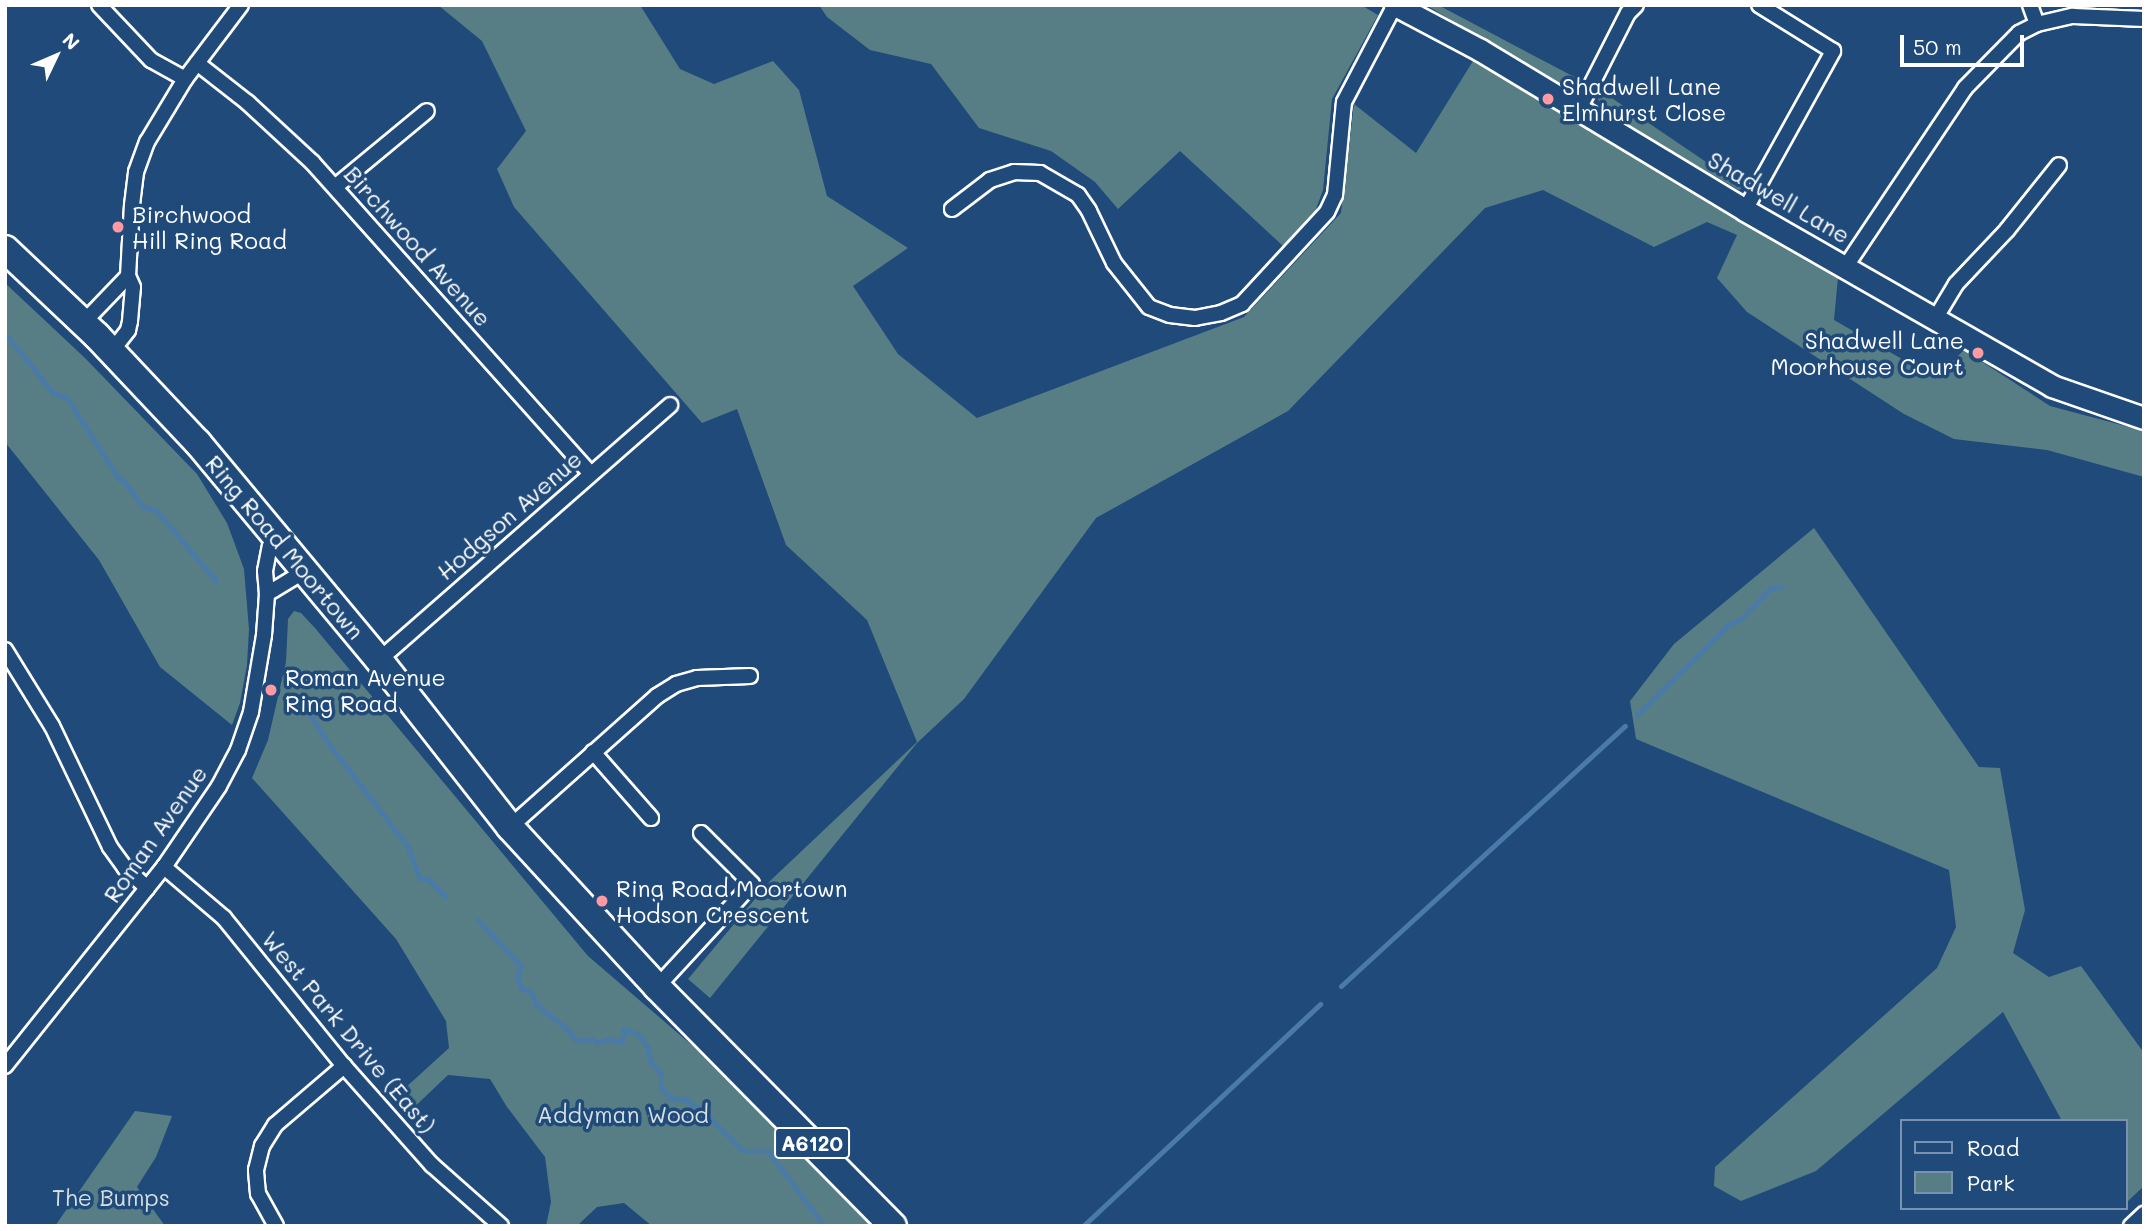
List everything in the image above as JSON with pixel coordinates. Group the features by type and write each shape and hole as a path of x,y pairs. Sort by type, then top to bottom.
{"highway":[{"name":"Ring Road Moortown","path":"5,249 83,323 198,443 379,660 510,827 657,987 893,1226"}],"street":[{"path":"99,5 151,60 185,79"},
{"path":"111,352 128,330 130,321 133,287 128,276 136,172 159,118 241,5"},
{"path":"953,209 989,180 1014,172 1040,173 1078,195 1089,211 1114,263 1149,306 1170,316 1195,317 1221,313 1242,304 1327,212 1335,195 1344,102 1395,5"},
{"name":"Shadwell Lane","path":"1395,5 1480,50 1745,210 2052,386 2144,418"},
{"path":"1579,109 1628,13 1636,5"},
{"path":"1745,210 1833,51 1759,5"},
{"path":"2030,5 2037,24"},
{"path":"1846,266 1965,88 1999,50 2019,33 2037,24 2073,16 2144,19"},
{"name":"Birchwood Avenue","path":"197,63 283,134 335,187 590,473"},
{"path":"335,187 427,111"},
{"path":"1935,319 1956,284 2007,230 2059,165"},
{"path":"83,323 128,276"},
{"name":"Hodgson Avenue","path":"379,660 670,405"},
{"name":"Roman Avenue","path":"5,1066 164,867 219,786 238,750 251,712 264,635 267,594 265,571 270,546 276,537"},
{"path":"267,594 305,572"},
{"path":"5,650 12,673 52,726 110,848 125,868 147,888"},
{"path":"510,827 657,696 676,684 697,678 750,676"},
{"path":"593,752 651,818"},
{"path":"657,987 752,884 701,833"},
{"name":"West Park Drive (East)","path":"164,867 224,918 344,1066 432,1165 500,1226"},
{"path":"276,1226 258,1194 256,1170 262,1146 275,1125 344,1066"},
{"path":"2131,1226 2144,1214"}],"green space":[{"path":"438,5 640,5 680,69 714,84 773,61 799,90 827,196 908,248 853,286 898,354 977,418 1244,317 1341,213 1354,104 1416,153 1473,61 1838,277 1834,320 1935,378 1964,350 2050,406 2144,431 2144,477 2047,450 1954,439 1904,414 1747,312 1717,278 1737,235 1707,222 1654,247 1543,190 1485,208 1288,411 1096,518 964,699 917,743 710,998 688,979 771,880 917,742 867,620 786,545 737,409 702,423 514,207 497,169 526,131 482,41"},
{"path":"819,5 1361,5 1378,15 1332,99 1323,190 1316,209 1283,246 1180,151 1118,209 1095,182 1051,151 979,128 931,64 870,50 827,17"},
{"path":"1426,5 1438,5 1582,81 1573,87 1564,87"},
{"path":"1600,90 1743,187 1739,190 1604,112 1598,99"},
{"path":"5,283 85,358 197,474 227,523 244,569 249,629 247,665 240,703 232,725 160,667 99,560 5,442"},
{"path":"1814,528 1979,767 2000,768 2025,910 2013,953 2049,977 2081,966 2144,1053 2144,1186 2128,1201 2128,1119 2061,1119 2003,1012 1816,1171 1741,1201 1714,1186 1715,1167 1937,968 1956,927 1949,870 1636,739 1630,701 1674,644"},
{"name":"Addyman Wood","path":"294,611 301,613 315,628 588,956 694,1047 877,1226 652,1226 624,1203 597,1207 577,1226 546,1226 551,1202 545,1157 507,1107 490,1079 448,1075 407,1114 393,1099 449,1048 446,1021 396,939 252,778 268,740 286,662 288,619"},
{"name":"The Bumps","path":"135,1111 172,1116 156,1157 137,1187 165,1226 55,1226"}],"waterway":[{"path":"5,333 53,393 67,398 119,479 124,481 143,507 156,510 216,581"},
{"path":"1637,715 1728,625 1741,619 1771,588 1781,587"},
{"path":"300,699 328,743 408,847 419,878 428,879 445,896"},
{"path":"1341,986 1625,726"},
{"path":"478,920 521,966 517,977 521,988 531,992 536,1004 568,1030 577,1041 593,1039 597,1043 608,1039 622,1042 624,1029 639,1035 647,1046 650,1061 661,1074 661,1087 670,1098 686,1100 706,1114 743,1151 768,1151 824,1226"},
{"path":"1083,1226 1320,1004"}],"place":[{"name":"Shadwell Lane Elmhurst Close","path":"1548,99"},
{"name":"Birchwood Hill Ring Road","path":"118,227"},
{"name":"Shadwell Lane Moorhouse Court","path":"1978,353"},
{"name":"Roman Avenue Ring Road","path":"271,690"},
{"name":"Ring Road Moortown Hodson Crescent","path":"602,901"}]}
